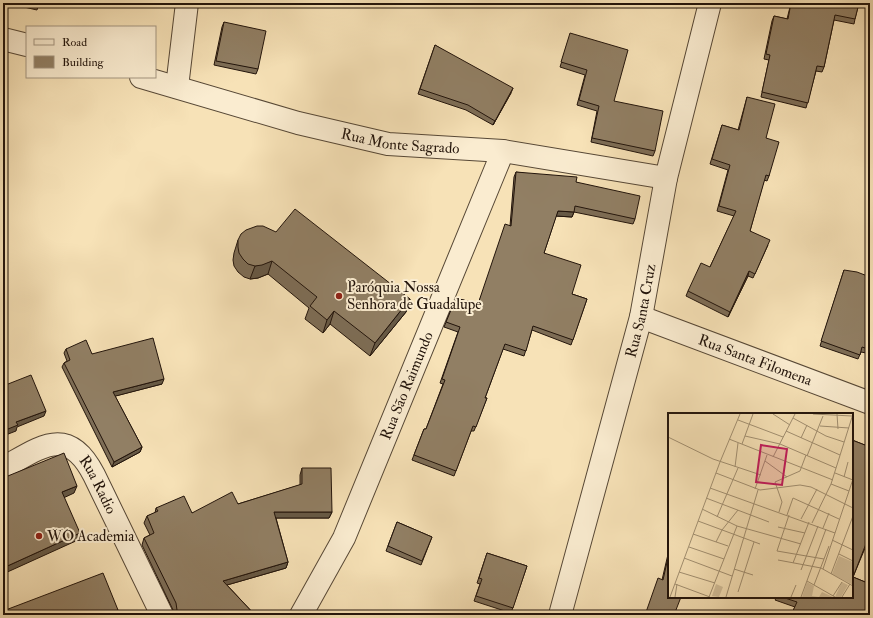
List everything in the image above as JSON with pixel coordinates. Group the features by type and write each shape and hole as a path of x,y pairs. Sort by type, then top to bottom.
{"street":[{"path":"177,87 187,3"},
{"name":"Rua Santa Cruz","path":"560,615 641,317 666,178 710,3"},
{"path":"3,39 26,46"},
{"name":"Rua Monte Sagrado","path":"145,78 298,123 381,142 503,151 666,178"},
{"name":"Rua São Raimundo","path":"301,615 344,538 503,151"},
{"name":"Rua Santa Filomena","path":"641,317 870,403"},
{"name":"Rua Radio","path":"3,468 39,448 50,445 65,445 75,449 83,457 94,475 162,615"}],"building":[{"path":"791,3 859,3 855,19 835,15 824,67 817,66 808,103 762,92 770,55 766,54 774,16 788,19"},
{"path":"224,22 266,31 258,69 216,61"},
{"path":"570,33 628,50 614,101 663,111 655,151 592,138 599,106 579,100 587,70 561,62"},
{"path":"435,45 513,88 495,121 468,105 420,89"},
{"path":"747,97 775,104 766,138 779,142 769,176 766,175 750,231 770,240 755,274 749,271 730,312 688,291 701,263 710,267 736,211 719,206 730,165 712,159 722,125 739,130"},
{"path":"516,172 577,177 576,182 640,196 635,219 575,206 574,212 558,211 544,253 581,265 572,294 587,299 573,340 533,326 526,351 505,344 476,427 473,426 456,471 414,455 445,380 442,379 460,327 446,322 456,298 478,304 505,224 511,226"},
{"name":"Paróquia Nossa Senhora de Guadalupe","path":"295,209 410,299 375,343 334,311 327,320 310,306 317,297 272,261 255,266 248,264 239,253 238,240 241,234 246,230 257,226 263,226 276,232"},
{"path":"844,270 857,272 870,277 870,341 868,349 862,347 860,355 821,341"},
{"path":"153,338 164,379 113,392 142,447 114,462 64,363 70,360 66,349 86,340 92,354"},
{"path":"31,375 46,411 16,422 18,425 3,431 3,386"},
{"path":"853,440 870,447 869,536 853,577"},
{"path":"64,453 77,486 62,492 80,533 3,568 3,478"},
{"path":"302,468 331,468 332,512 274,512 288,562 223,581 255,615 180,615 177,610 176,603 144,538 154,533 147,516 158,511 156,508 184,496 192,513 232,492 238,504 302,484"},
{"path":"397,522 432,537 422,561 388,546"},
{"path":"487,553 527,566 513,608 476,596 482,579 479,578"},
{"path":"668,558 668,598 681,598 674,615 645,615 658,578 663,580"},
{"path":"103,573 118,610 106,615 3,615 3,611"},
{"path":"853,577 870,584 869,615 791,615 797,602 785,598 853,598"}],"place":[{"name":"Paróquia Nossa Senhora de Guadalupe","path":"339,296"},
{"name":"WO Academia","path":"39,536"}]}
